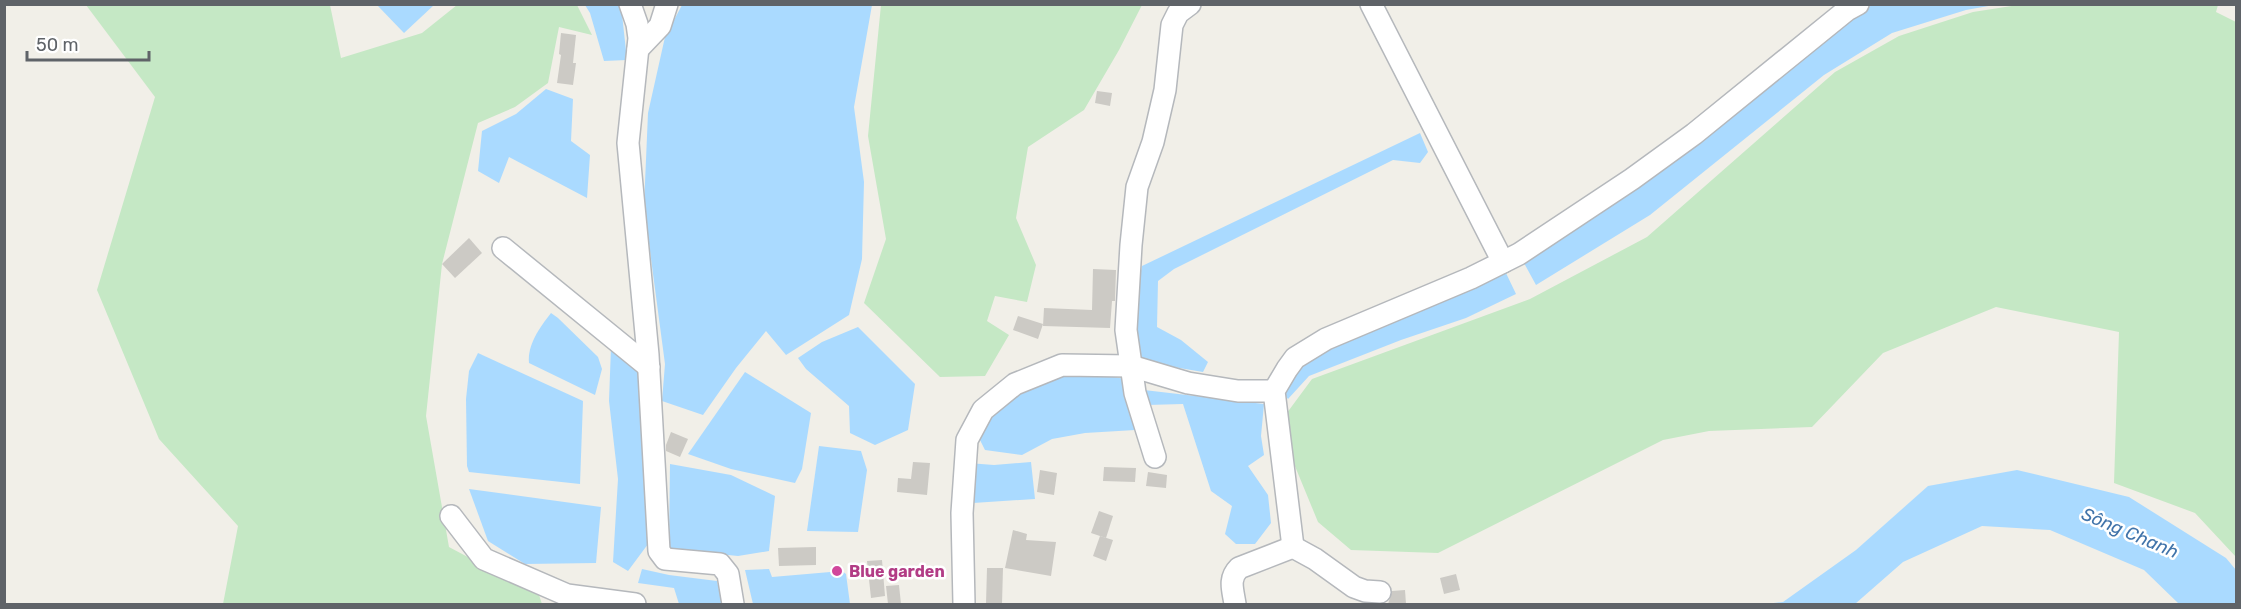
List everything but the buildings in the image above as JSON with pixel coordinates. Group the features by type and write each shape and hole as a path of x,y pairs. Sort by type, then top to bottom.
{"street":[{"path":"630,4 637,24 638,49 628,143 649,367 659,551 665,559 720,564 729,574 733,604"},
{"path":"638,49 660,26 667,4"},
{"path":"1155,457 1135,393 1126,330 1131,245 1137,187 1153,142 1166,90 1172,25 1178,13 1190,4"},
{"path":"1371,4 1503,262"},
{"path":"1293,547 1274,391 1295,358 1326,339 1471,278 1518,254 1694,134 1847,10 1858,4"},
{"path":"502,248 649,367"},
{"path":"964,604 962,513 967,440 983,410 1015,384 1062,365 1131,366 1188,383 1238,391 1274,391"},
{"path":"452,516 484,559 567,595 635,604"},
{"path":"1293,547 1322,563 1354,587 1365,591 1380,592"},
{"path":"1235,604 1232,583 1234,573 1239,568 1293,547"}],"green space":[{"path":"86,5 330,5 341,58 422,33 457,5 577,5 592,35 559,27 548,83 515,107 478,123 442,264 426,416 449,547 539,595 542,604 223,604 238,526 159,439 97,290 155,97"},
{"path":"881,5 1142,5 1084,110 1028,147 1016,218 1036,265 1027,302 995,296 987,321 1009,335 985,376 940,377 864,303 886,239 868,136"},
{"path":"2018,5 2218,5 2216,12 2236,22 2236,557 2195,513 2114,483 2119,332 1996,307 1883,353 1812,427 1709,431 1663,440 1438,553 1351,550 1318,522 1278,425 1312,379 1530,299 1647,237 1835,72 1899,36 1973,12"}],"water":[{"path":"377,5 434,5 404,33"},
{"path":"585,5 621,5 627,60 604,61 590,13"},
{"path":"682,5 872,5 854,107 864,182 862,259 849,315 786,355 766,331 736,368 703,415 662,401 665,364 644,206 648,113 665,37"},
{"path":"1872,5 1994,5 1966,10 1892,33 1824,75 1650,215 1536,285 1524,263 1846,21"},
{"path":"546,89 573,99 571,141 590,155 587,198 509,157 499,183 478,171 482,131 516,114"},
{"path":"1420,133 1428,152 1420,163 1393,160 1174,269 1158,281 1157,327 1181,340 1208,362 1203,372 1138,361 1131,321 1142,266"},
{"path":"1505,271 1516,294 1466,318 1401,340 1309,376 1288,399 1283,393 1291,372 1316,352"},
{"path":"551,313 598,357 602,369 595,395 529,363 532,343"},
{"path":"858,327 915,384 908,430 875,445 850,433 849,406 806,369 798,358 822,342"},
{"path":"611,347 641,373 651,540 628,571 613,562 618,479 609,401"},
{"path":"478,353 583,401 580,484 469,472 466,399 469,371"},
{"path":"1081,370 1129,380 1135,430 1085,433 1052,439 1022,455 985,450 979,438 983,422 1013,398 1052,375"},
{"path":"745,372 811,413 802,469 795,483 731,469 688,454"},
{"path":"1144,390 1264,404 1261,436 1264,455 1248,466 1268,495 1271,523 1255,544 1236,544 1225,534 1232,506 1211,491 1183,404 1147,405"},
{"path":"819,446 861,451 867,470 858,532 807,531"},
{"path":"1031,462 1035,499 973,503 968,463 994,465"},
{"path":"670,464 731,475 775,496 769,551 738,556 669,549"},
{"name":"Sông Chanh","path":"2017,470 2129,497 2226,558 2236,570 2236,604 2179,604 2144,570 2050,530 1982,526 1903,562 1855,604 1765,604 1783,602 1856,550 1928,486"},
{"path":"469,489 601,507 596,563 525,564 488,541"},
{"path":"642,569 717,581 722,604 679,604 674,588 638,583"},
{"path":"769,569 772,577 842,571 846,574 850,604 753,604 745,570"}],"place":[{"name":"Blue garden","path":"837,571"}]}
